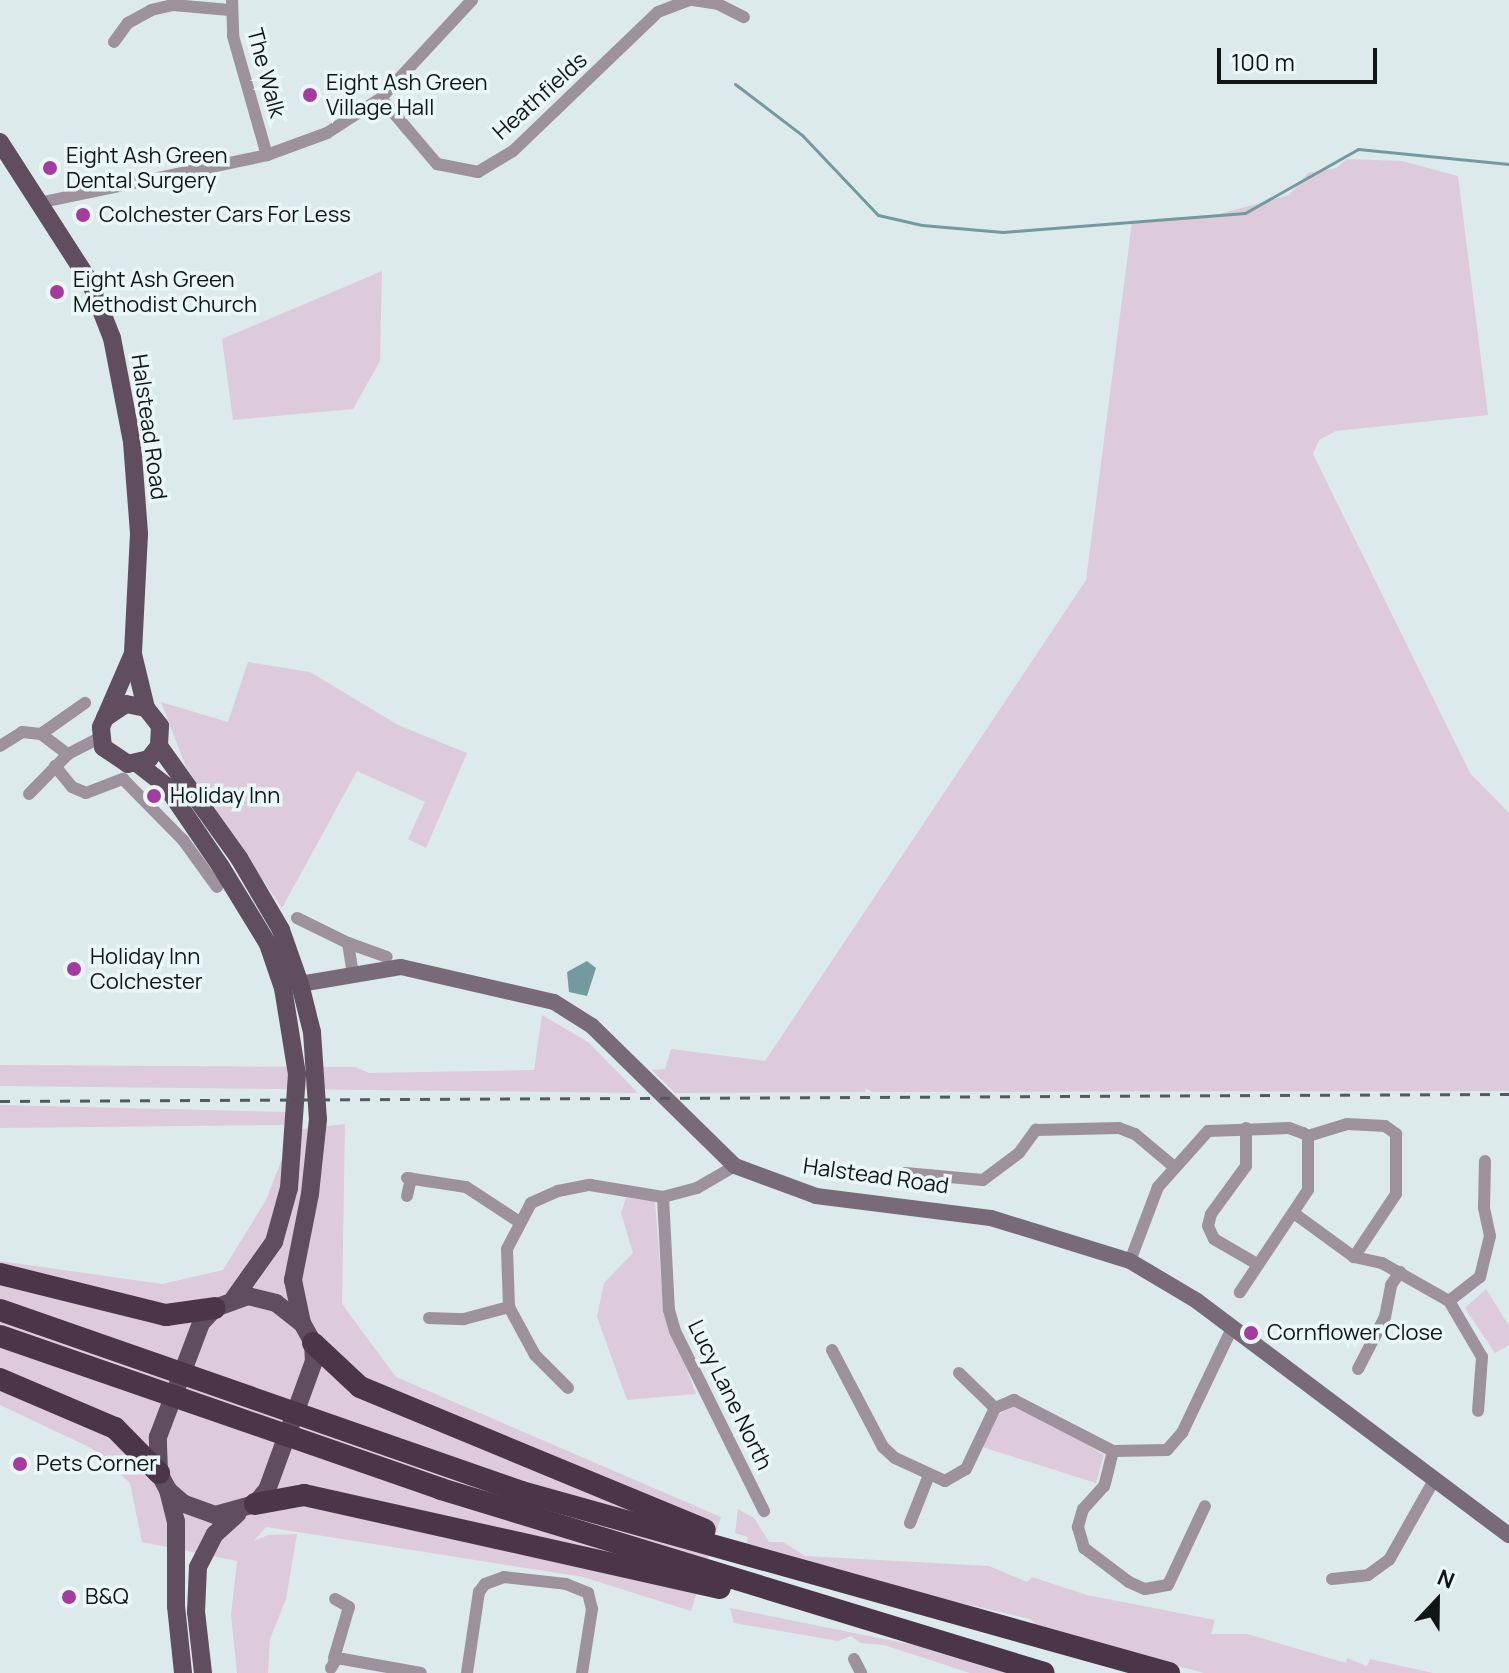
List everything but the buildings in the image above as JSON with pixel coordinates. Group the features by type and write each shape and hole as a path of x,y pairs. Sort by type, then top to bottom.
{"highway":[{"path":"0,1274 166,1315 224,1303"},
{"path":"0,1310 522,1492 1169,1673"},
{"path":"0,1336 397,1475 1044,1673"},
{"path":"313,1343 360,1387 649,1509 841,1582"},
{"path":"0,1379 115,1428 163,1481"},
{"path":"249,1506 304,1495 542,1552 808,1603"}],"main road":[{"name":"Halstead Road","path":"0,142 43,202 90,282 115,356 132,442 139,534 133,654 146,708"},
{"name":"Halstead Road","path":"105,718 133,654"},
{"path":"183,1673 176,1606 176,1521 156,1456 164,1418 194,1335 274,1242 289,1188 298,1117 291,1034 268,944 166,786 138,764 118,762 101,737 105,718 126,704 146,708 160,726 159,746 239,858 281,930 300,984 312,1032 318,1119 293,1280 302,1323 313,1343 310,1379 275,1475 249,1506 215,1534 198,1567 196,1612 203,1673"},
{"path":"138,764 159,746"},
{"path":"224,1303 276,1303 302,1323"},
{"path":"163,1481 202,1512 215,1515 249,1506"}],"street":[{"path":"43,202 267,155 327,133 381,98 472,0"},
{"name":"Heathfields","path":"381,98 437,164 478,172 513,151 658,12 697,0 744,17"},
{"path":"114,42 128,23 151,10 173,5 231,5"},
{"name":"The Walk","path":"231,5 267,155"},
{"path":"41,734 85,703"},
{"path":"0,746 22,732 41,734 68,754"},
{"path":"29,794 68,754 101,737"},
{"path":"55,766 72,787 86,793 123,779 183,840 217,887"},
{"path":"297,918 348,943 387,957"},
{"path":"348,943 353,974"},
{"name":"Halstead Road","path":"300,984 401,967 554,1002 592,1026 735,1166 816,1196 991,1218 1130,1261 1160,1275 1509,1535"},
{"path":"1130,1261 1158,1187 1172,1165 1208,1131 1289,1128 1308,1136 1347,1124 1385,1126 1396,1134 1396,1194 1354,1257"},
{"path":"905,1173 983,1180 1019,1153 1036,1130 1119,1128 1135,1134 1172,1165"},
{"path":"1246,1128 1246,1166 1211,1214 1208,1226 1214,1239 1257,1264"},
{"path":"1240,1292 1295,1214 1308,1190 1308,1136"},
{"path":"1449,1301 1480,1277 1490,1236 1484,1208 1485,1161"},
{"path":"568,1388 535,1355 509,1307 505,1262 518,1221 531,1203 568,1189 590,1185 663,1197 697,1188 735,1166"},
{"path":"407,1196 409,1178 466,1187 518,1221"},
{"name":"Lucy Lane North","path":"663,1197 669,1310 675,1331 764,1511"},
{"path":"1295,1214 1354,1257 1400,1272 1449,1301 1482,1357 1478,1411"},
{"path":"1358,1369 1385,1317 1391,1285 1400,1272"},
{"path":"429,1318 464,1319 509,1307"},
{"path":"995,1408 1026,1402 1113,1451 1157,1453 1175,1444 1232,1328"},
{"path":"832,1350 883,1447 929,1475 945,1481 966,1469 995,1408"},
{"path":"959,1373 995,1408"},
{"path":"1113,1451 1104,1486 1083,1509 1078,1527 1084,1548 1129,1582 1145,1589 1168,1585 1205,1506"},
{"path":"910,1523 929,1475"},
{"path":"1332,1579 1368,1575 1389,1560 1434,1480"},
{"path":"467,1673 479,1592 485,1584 504,1577 566,1584 588,1593 591,1622 582,1673"},
{"path":"335,1599 349,1607"},
{"path":"364,1600 349,1607 332,1663 416,1673"},
{"path":"854,1659 861,1673"}],"shaded area":[{"path":"1347,159 1402,161 1458,176 1488,415 1336,431 1319,440 1313,454 1470,773 1509,813 1509,1091 872,1092 866,1088 865,1092 675,1093 652,1070 665,1069 671,1049 765,1061 1086,580 1132,222 1212,216 1289,195 1308,173 1336,168"},
{"path":"382,271 380,361 353,409 233,420 222,339"},
{"path":"248,662 310,672 398,725 467,753 426,848 408,839 425,802 357,771 282,908 186,767 161,702 228,722"},
{"path":"542,1015 588,1042 638,1093 0,1086 0,1065 355,1067 369,1073 534,1070"},
{"path":"0,1105 287,1112 284,1125 0,1128"},
{"path":"345,1124 342,1304 396,1377 721,1517 691,1611 583,1577 266,1527 254,1541 268,1535 297,1534 286,1599 270,1639 268,1673 237,1673 231,1615 237,1561 142,1542 130,1483 91,1448 0,1405 0,1261 162,1284 223,1270 266,1200 293,1130"},
{"path":"626,1198 655,1201 663,1306 696,1394 627,1400 597,1317 604,1283 633,1253 621,1213"},
{"path":"1486,1289 1509,1326 1509,1345 1495,1353 1465,1308"},
{"path":"1013,1406 1035,1411 1104,1455 1096,1483 982,1447 998,1415"},
{"path":"738,1509 754,1518 769,1542 783,1542 805,1556 989,1566 1027,1582 1032,1577 1087,1595 1215,1620 1211,1634 1247,1634 1346,1663 1347,1658 1367,1666 1370,1659 1433,1673 1204,1673 1040,1629 1030,1619 894,1587 747,1543 748,1537 735,1533"},
{"path":"730,1608 924,1647 1017,1673 970,1673 884,1645 860,1643 851,1636 838,1641 734,1623"}],"water":[{"path":"587,961 596,968 587,996 569,992 567,972"}],"waterway":[{"path":"735,84 802,135 878,215 922,225 1003,232 1245,213 1358,149 1509,164"}],"railway":[{"path":"0,1101 1509,1094"}],"place":[{"name":"Eight Ash Green Village Hall","path":"310,95"},
{"name":"Eight Ash Green Dental Surgery","path":"50,168"},
{"name":"Colchester Cars For Less","path":"83,215"},
{"name":"Eight Ash Green Methodist Church","path":"57,292"},
{"name":"Holiday Inn","path":"154,796"},
{"name":"Holiday Inn Colchester","path":"74,969"},
{"name":"Cornflower Close","path":"1251,1333"},
{"name":"Pets Corner","path":"20,1464"},
{"name":"B&Q","path":"69,1597"}]}
